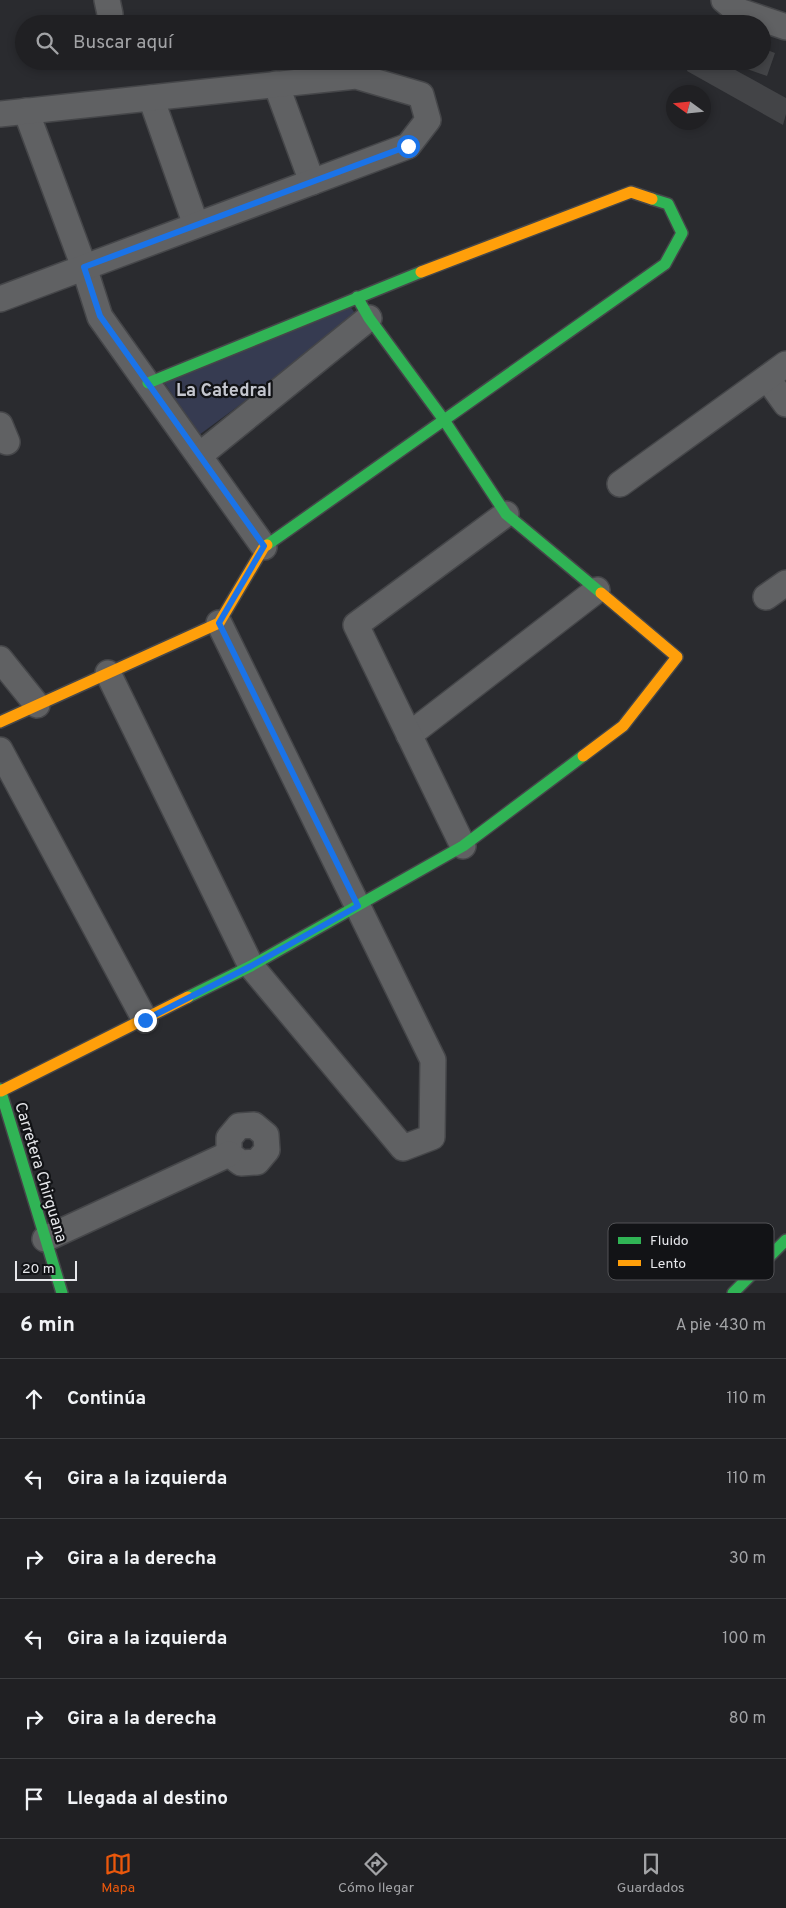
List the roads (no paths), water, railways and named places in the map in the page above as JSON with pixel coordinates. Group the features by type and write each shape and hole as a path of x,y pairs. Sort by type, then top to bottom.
{"street":[{"path":"724,0 736,10 751,15"},
{"path":"771,22 786,27"},
{"path":"0,114 356,76 421,94 428,120 408,146 0,299"},
{"path":"276,84 312,182"},
{"path":"151,98 196,225"},
{"path":"26,111 84,267 100,316 264,546"},
{"path":"0,722 219,623 264,546 665,264 682,233 668,204 631,192 363,308 148,383"},
{"path":"0,1090 251,966 463,846 623,726 677,657 506,514 444,420 363,308"},
{"path":"200,455 363,308"},
{"path":"620,484 776,371 786,404"},
{"path":"463,846 356,625 506,514"},
{"path":"409,735 597,590"},
{"path":"108,674 251,966 403,1148 432,1137 433,1060 219,623"},
{"path":"0,659 38,705"},
{"path":"0,750 145,1020"},
{"name":"Carretera Chirguana","path":"0,1090 62,1293"},
{"path":"45,1239 229,1154"},
{"path":"774,1252 786,1240"},
{"path":"733,1293 746,1280"}],"district":[{"name":"La Catedral","path":"224,390"}]}
